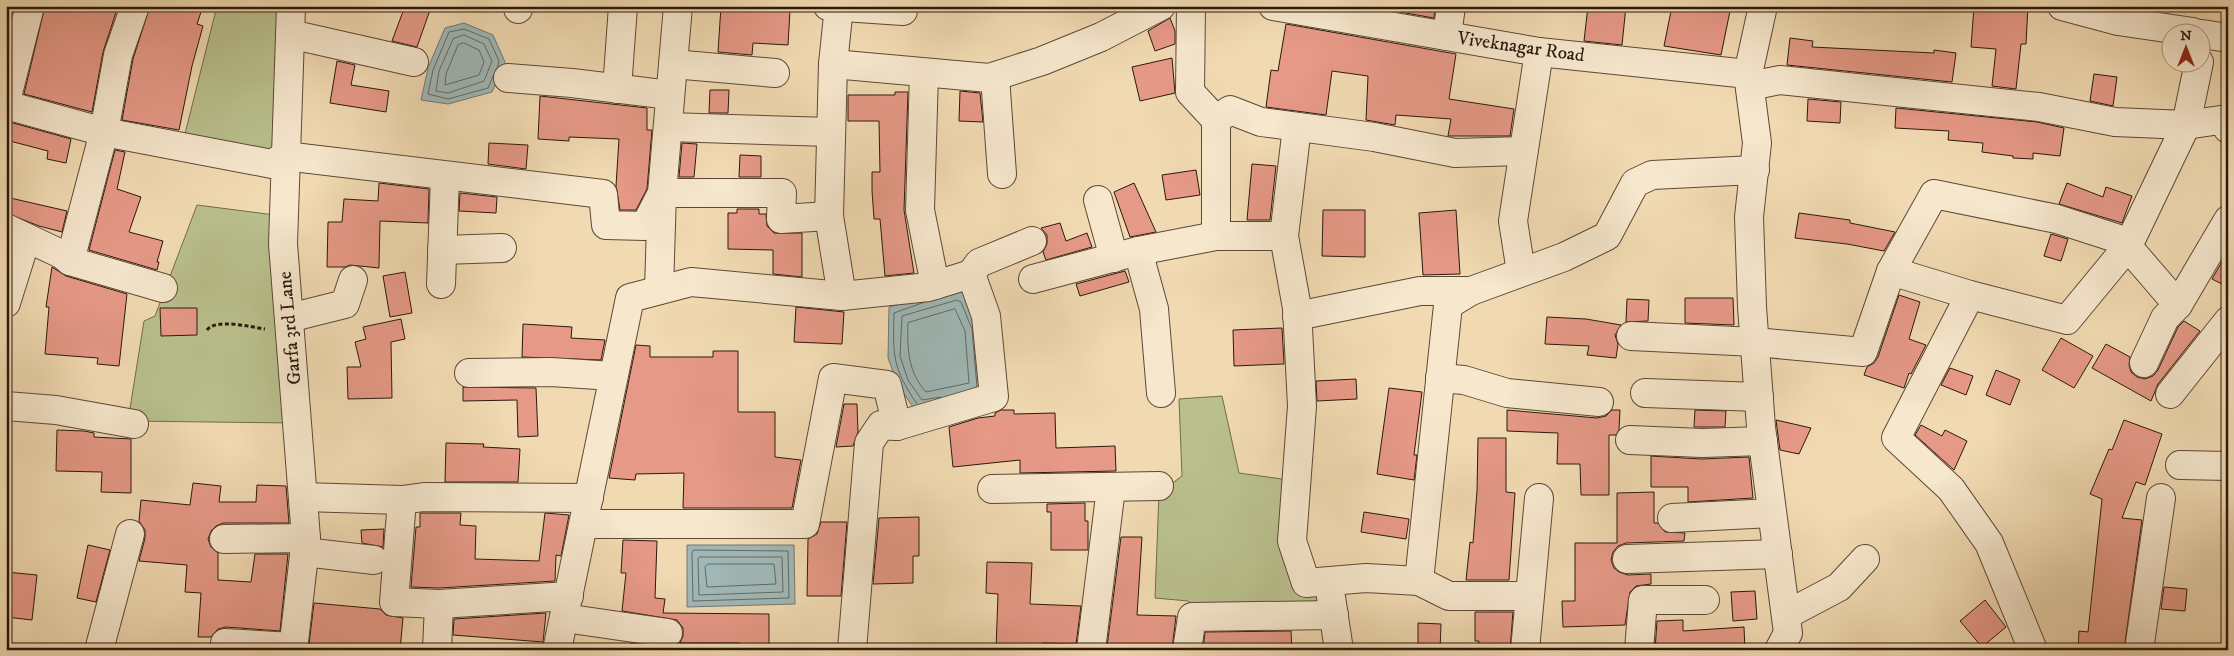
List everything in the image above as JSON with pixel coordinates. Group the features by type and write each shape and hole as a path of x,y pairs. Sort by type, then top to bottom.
{"street":[{"path":"6,101 30,6"},
{"path":"70,261 104,132 118,55 135,6"},
{"name":"Garfa 3rd Lane","path":"291,6 283,244 303,497 305,545 293,649"},
{"path":"618,89 623,6"},
{"path":"659,290 662,193 678,6"},
{"path":"828,6 903,11"},
{"path":"839,6 833,64 829,216 842,296"},
{"path":"833,64 924,73 995,77 1102,38 1161,6"},
{"path":"1191,6 1190,92 1216,120 1216,236"},
{"name":"Viveknagar Road","path":"1273,6 1342,12 1447,36 1750,85 1780,80 2039,107 2115,122 2186,125 2227,119 2228,129"},
{"path":"1447,36 1451,6"},
{"path":"1763,6 1750,85 1758,143 1749,217 1755,342 1763,441 1788,633 1779,650"},
{"path":"2062,6 2118,21 2162,29"},
{"path":"290,34 414,62"},
{"path":"1521,272 1513,221 1539,52"},
{"path":"673,64 776,73"},
{"path":"1891,271 1970,295 2068,320 2128,246 2186,125 2197,72"},
{"path":"924,73 920,210 936,285"},
{"path":"995,77 1002,174"},
{"path":"508,78 670,95"},
{"path":"6,105 104,132 272,164 285,156 445,177 603,194 606,226 644,226 662,193"},
{"path":"1216,120 1230,110 1261,122 1374,137 1454,153 1523,151"},
{"path":"668,127 831,132"},
{"path":"1297,127 1284,236 1297,316 1302,406 1292,541 1306,584 1366,578 1419,581 1448,596 1529,596"},
{"path":"1419,581 1448,305 1470,290 1564,257 1607,236 1635,183 1652,175 1755,170"},
{"path":"441,284 445,177"},
{"path":"662,193 782,193 781,219 829,216"},
{"path":"1631,336 1755,342 1863,352 1891,271 1934,194 2057,219 2122,240 2178,305"},
{"path":"1098,200 1154,309 1161,393"},
{"path":"2144,363 2165,318 2178,305 2228,220"},
{"path":"6,303 16,233 61,254 70,261 163,288"},
{"path":"1033,279 1126,255 1216,236 1284,236"},
{"path":"557,650 630,298 691,282 842,296 936,285 971,274 979,263 1032,241"},
{"path":"442,250 502,248"},
{"path":"852,650 869,443 881,425 897,426 994,397 986,316 971,274"},
{"path":"290,325 344,304 353,280"},
{"path":"1297,316 1420,291 1470,290"},
{"path":"1970,295 1896,438 1951,489 1989,542 2033,650"},
{"path":"2170,394 2228,321"},
{"path":"469,373 551,372 614,376"},
{"path":"303,497 402,500 424,497 586,511 805,524 833,378 887,385 897,426"},
{"path":"1440,378 1464,380 1507,393 1599,402"},
{"path":"1645,393 1759,397"},
{"path":"6,406 56,410 134,424"},
{"path":"1630,440 1702,443 1763,441"},
{"path":"2180,464 2228,466"},
{"path":"992,489 1159,486"},
{"path":"1091,650 1112,488"},
{"path":"1524,650 1539,498"},
{"path":"2139,650 2161,498"},
{"path":"402,500 394,602 566,607 668,633"},
{"path":"1672,518 1772,513"},
{"path":"99,650 130,534"},
{"path":"224,539 305,545 374,560"},
{"path":"1626,559 1778,554"},
{"path":"1786,615 1839,587 1865,559"},
{"path":"1329,582 1339,650"},
{"path":"1639,650 1643,600 1705,600"},
{"path":"437,650 439,604"},
{"path":"1186,650 1192,617 1334,615"},
{"path":"225,643 293,649"}],"path":[{"path":"207,330 210,326 218,323 290,325"}],"green space":[{"path":"217,6 285,6 282,148 269,160 182,146"},
{"path":"197,205 275,215 292,423 128,421 144,321 155,316"},
{"path":"1222,396 1239,473 1289,480 1288,542 1325,587 1327,608 1198,612 1188,601 1155,598 1159,493 1182,476 1179,399"}],"water":[{"path":"464,23 493,35 505,62 492,92 448,104 421,100 428,68 445,28"},
{"path":"958,288 970,293 989,386 917,413 898,385 888,358 889,307"},
{"path":"687,545 794,545 795,604 687,607"}],"building":[{"path":"45,6 118,6 103,52 92,112 24,94"},
{"path":"150,6 203,6 197,24 203,26 192,66 179,130 122,120 133,59"},
{"path":"405,6 420,6 430,10 417,47 392,41"},
{"path":"721,6 790,10 788,45 753,43 752,55 718,52"},
{"path":"1366,6 1435,6 1434,18"},
{"path":"1588,6 1626,6 1622,45 1584,41"},
{"path":"1672,6 1731,6 1721,55 1664,46"},
{"path":"1974,6 2028,6 2026,44 2021,44 2016,89 1992,86 1996,49 1971,47"},
{"path":"1170,18 1175,31 1175,44 1155,51 1148,31"},
{"path":"1286,24 1456,54 1449,99 1514,109 1510,136 1448,136 1451,119 1396,115 1395,125 1366,120 1368,76 1332,71 1326,115 1266,107 1271,70 1278,71"},
{"path":"1790,38 1813,41 1812,47 1934,53 1934,50 1956,53 1952,82 1787,65"},
{"path":"1172,58 1175,93 1140,101 1132,67"},
{"path":"337,61 355,65 351,85 389,91 386,112 330,103"},
{"path":"2094,74 2117,77 2113,106 2090,101"},
{"path":"710,90 729,90 728,113 709,113"},
{"path":"960,91 980,93 983,122 959,121"},
{"path":"895,92 908,92 904,210 914,273 885,276 880,219 874,219 872,191 872,172 880,172 879,121 848,121 848,95 895,95"},
{"path":"540,96 647,108 647,130 652,130 647,189 636,210 620,210 616,186 619,139 569,137 569,141 538,139"},
{"path":"1808,99 1841,102 1840,123 1807,121"},
{"path":"1896,108 2037,122 2064,128 2060,156 2033,153 2033,159 2013,158 2013,156 1982,152 1983,143 1948,140 1949,131 1895,128"},
{"path":"6,121 71,139 66,163 47,159 48,151 6,140"},
{"path":"489,143 528,145 526,169 488,164"},
{"path":"682,143 697,144 694,177 679,177"},
{"path":"115,150 125,152 117,189 141,197 129,232 163,241 157,262 159,262 157,270 89,250"},
{"path":"740,155 761,156 761,177 739,177"},
{"path":"1252,164 1276,166 1270,220 1247,220"},
{"path":"1196,170 1200,195 1166,200 1162,175"},
{"path":"379,183 429,189 428,223 380,221 379,268 350,265 345,267 327,267 328,222 342,222 344,199 378,201"},
{"path":"1134,183 1156,232 1130,237 1114,192"},
{"path":"2067,183 2103,197 2106,187 2132,196 2122,223 2059,204"},
{"path":"460,193 497,197 496,213 459,211"},
{"path":"6,197 67,211 62,232 39,226 6,213"},
{"path":"737,209 759,209 759,214 766,214 767,226 774,233 802,233 802,277 773,274 773,250 728,249 728,213 737,213"},
{"path":"1323,210 1365,210 1365,257 1322,256"},
{"path":"1456,210 1460,274 1423,275 1419,213"},
{"path":"1799,213 1850,220 1850,223 1895,232 1884,251 1847,244 1795,238"},
{"path":"1060,223 1066,241 1087,233 1092,247 1046,260 1043,252 1047,244 1047,235 1041,228"},
{"path":"2051,234 2068,239 2061,261 2044,256"},
{"path":"2223,260 2228,263 2228,287 2212,279"},
{"path":"52,267 66,276 127,294 119,366 97,364 98,358 45,354 49,307 46,307"},
{"path":"1125,271 1129,282 1080,296 1076,284"},
{"path":"405,272 412,313 390,317 383,276"},
{"path":"1899,295 1920,302 1909,339 1926,345 1911,374 1909,373 1904,388 1864,375 1867,367 1874,363 1878,357"},
{"path":"1685,298 1733,298 1734,325 1685,323"},
{"path":"1627,299 1649,300 1648,321 1626,322"},
{"path":"796,307 844,312 842,344 794,342"},
{"path":"160,308 197,308 197,335 161,336"},
{"path":"1547,317 1586,319 1621,325 1615,335 1618,344 1616,358 1587,355 1589,346 1545,344"},
{"path":"401,319 405,339 391,342 392,398 348,399 347,367 361,367 355,342 366,339 363,327"},
{"path":"2184,321 2200,331 2158,384 2151,401 2092,368 2106,344 2130,357 2129,365 2131,372 2137,377 2145,379 2153,376 2158,370 2178,327"},
{"path":"523,324 572,327 571,338 605,340 601,360 522,357"},
{"path":"1282,328 1284,364 1234,366 1233,330"},
{"path":"2061,338 2093,356 2074,388 2042,370"},
{"path":"636,345 650,346 650,357 713,357 713,351 738,351 738,412 775,412 775,457 801,460 792,508 683,508 684,473 636,474 635,480 609,478"},
{"path":"1950,368 1973,376 1966,395 1941,385"},
{"path":"1996,370 2020,380 2010,405 1986,395"},
{"path":"1356,379 1357,399 1317,401 1316,381"},
{"path":"463,387 536,388 538,436 518,437 517,400 463,401"},
{"path":"1389,388 1422,392 1414,455 1417,455 1414,480 1377,474"},
{"path":"844,404 857,404 858,432 853,446 836,447"},
{"path":"1001,410 1014,410 1014,414 1055,413 1056,448 1115,446 1116,471 1020,473 1020,460 953,467 949,427 978,418 995,416 995,413"},
{"path":"1507,410 1597,418 1606,416 1612,410 1620,410 1619,430 1616,435 1609,435 1609,495 1581,495 1580,464 1557,464 1558,433 1507,431"},
{"path":"1695,410 1726,411 1725,427 1694,427"},
{"path":"1776,420 1811,428 1799,454 1780,450"},
{"path":"2124,420 2162,434 2145,485 2136,482 2122,518 2142,520 2124,650 2078,650 2079,631 2088,632 2102,499 2090,494 2109,449 2112,450"},
{"path":"1921,425 1942,436 1945,430 1967,441 1954,470 1915,435"},
{"path":"57,430 84,431 94,433 94,437 131,439 131,493 101,492 102,472 56,471"},
{"path":"1478,438 1506,438 1506,492 1515,493 1509,580 1466,580 1470,542 1473,543 1477,491"},
{"path":"446,443 484,444 483,447 520,449 518,482 445,482"},
{"path":"1651,456 1701,459 1749,457 1753,498 1688,502 1688,487 1651,487"},
{"path":"193,483 221,486 219,502 256,502 257,485 286,486 289,523 223,523 211,531 208,539 211,547 218,553 218,580 251,582 255,554 288,554 280,631 226,627 218,629 211,637 198,637 201,593 185,592 187,565 139,561 145,538 145,530 139,521 141,500 190,505"},
{"path":"1654,492 1654,523 1658,523 1665,532 1685,533 1684,541 1626,543 1618,546 1613,552 1611,560 1614,568 1619,572 1628,575 1651,574 1651,584 1636,586 1630,592 1625,625 1563,627 1562,601 1575,601 1575,543 1617,543 1617,493"},
{"path":"1085,503 1085,521 1088,521 1088,550 1051,550 1051,512 1047,512 1047,504"},
{"path":"1364,512 1409,519 1406,539 1361,532"},
{"path":"420,513 461,513 460,525 476,526 475,559 539,561 545,513 569,515 561,556 556,555 555,581 439,588 411,587 416,527 420,527"},
{"path":"919,517 919,556 913,556 913,583 873,584 879,518"},
{"path":"821,522 847,522 841,596 807,596 808,539 817,534"},
{"path":"384,529 383,547 362,543 361,530"},
{"path":"1121,537 1142,537 1137,615 1176,616 1172,649 1107,647"},
{"path":"623,540 657,541 655,598 665,599 663,613 769,614 769,650 739,650 739,643 680,643 683,636 683,628 677,620 622,611 626,573 621,573"},
{"path":"88,545 110,550 96,602 77,598"},
{"path":"987,562 1032,563 1030,604 1081,606 1076,644 1042,643 1042,650 996,650 998,594 986,593"},
{"path":"6,572 37,575 32,620 6,617"},
{"path":"2164,587 2187,589 2185,611 2161,609"},
{"path":"1755,591 1757,619 1733,621 1731,592"},
{"path":"1985,600 2006,627 1982,647 1960,621"},
{"path":"314,603 380,609 386,615 403,618 400,650 309,644"},
{"path":"1475,612 1513,612 1510,650 1478,650 1479,641 1475,641"},
{"path":"546,613 543,642 453,635 454,619"},
{"path":"1683,620 1683,631 1744,627 1745,650 1655,650 1657,621"},
{"path":"1418,623 1441,624 1440,650 1418,650"},
{"path":"1291,631 1292,650 1203,650 1205,632"},
{"path":"631,643 657,647 657,650 631,650"}]}
